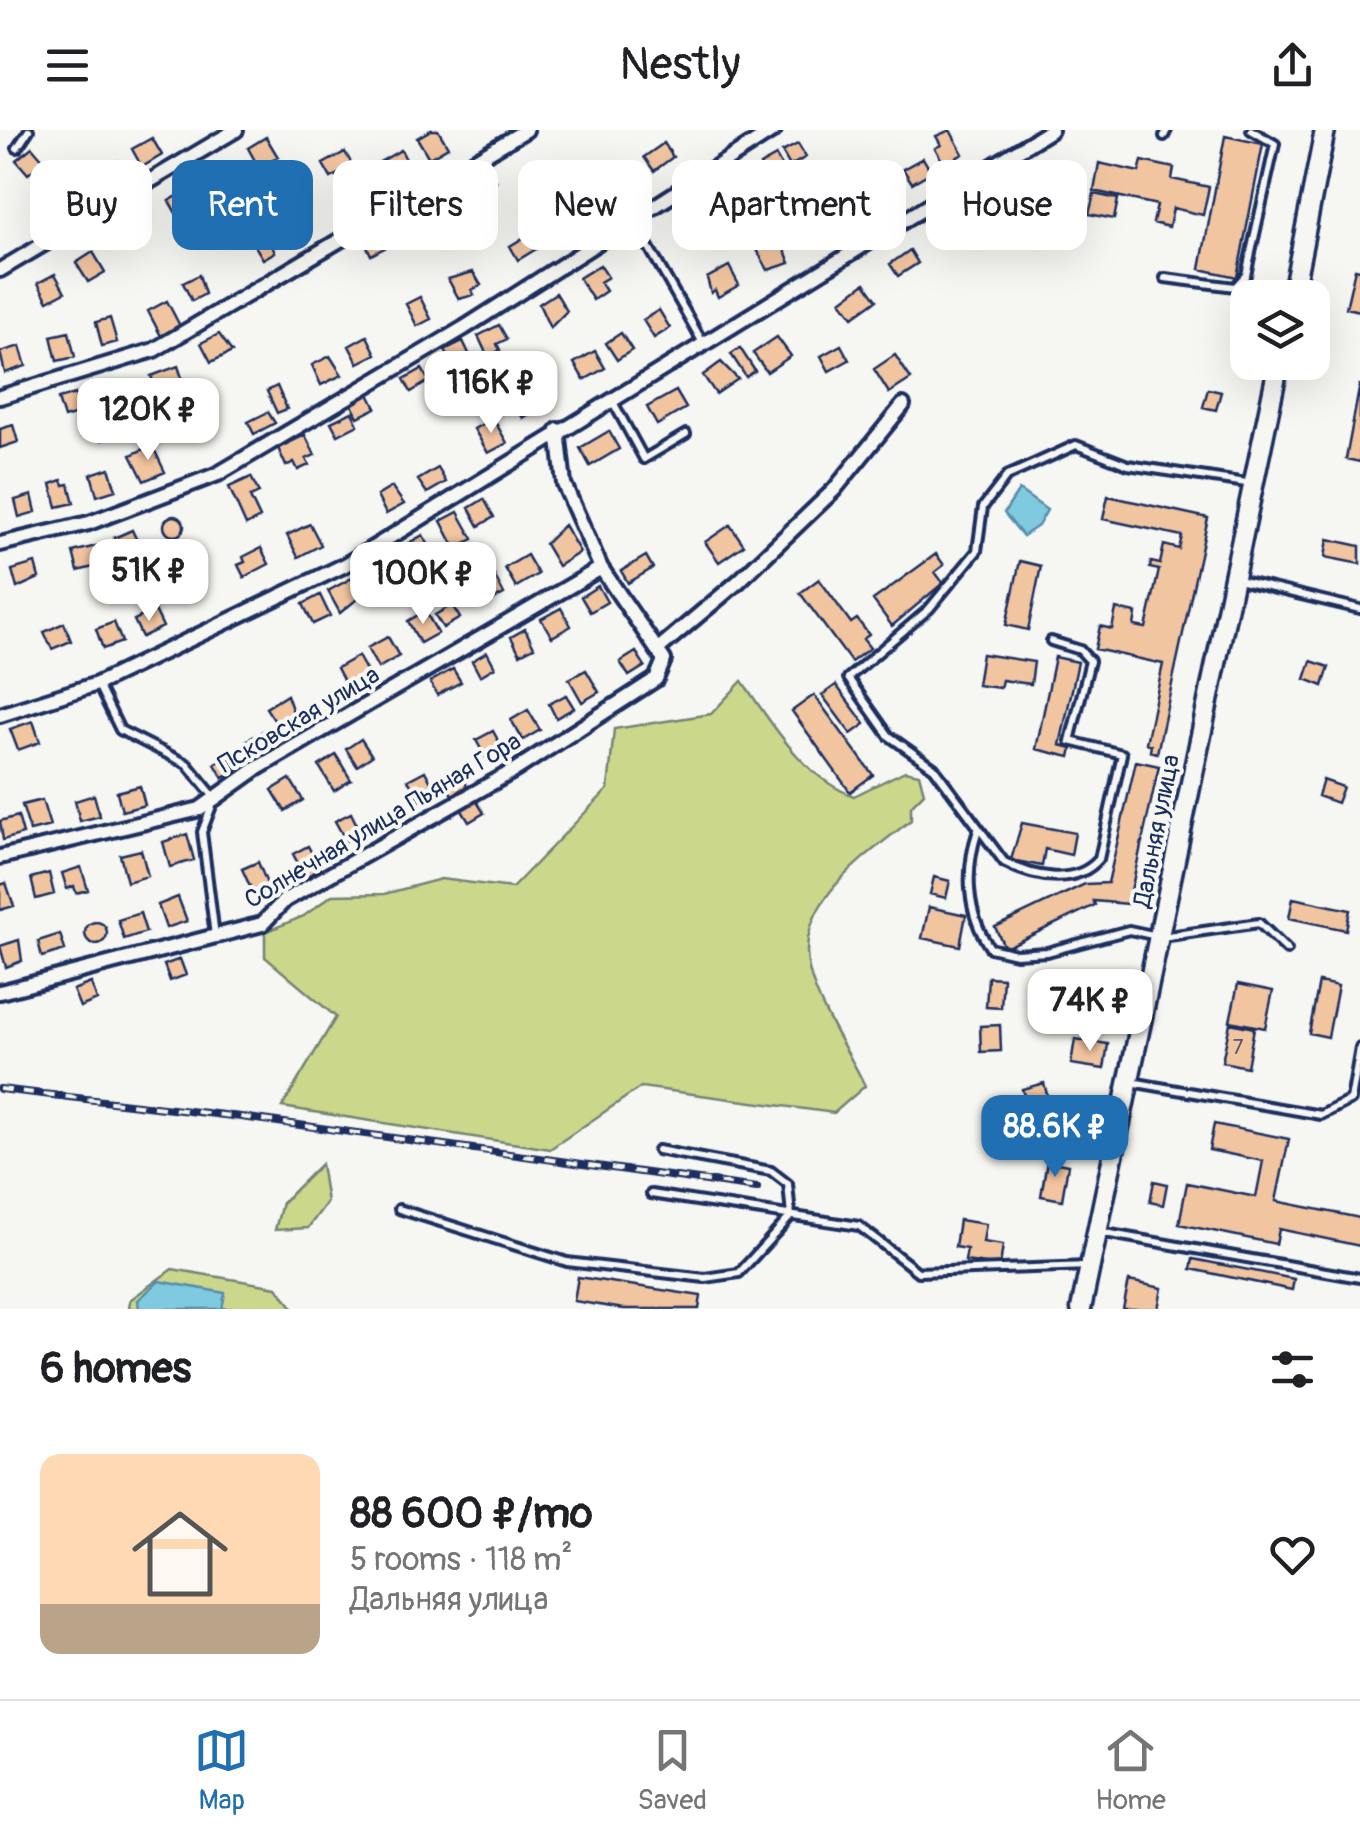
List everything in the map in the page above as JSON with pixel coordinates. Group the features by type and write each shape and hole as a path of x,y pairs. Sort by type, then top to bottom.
{"main road":[{"path":"1296,280 1326,130"},
{"name":"Дальняя улица","path":"1081,1309 1162,937 1275,380"}],"street":[{"path":"0,270 236,130"},
{"path":"0,396 154,350 526,130"},
{"path":"652,208 774,130"},
{"path":"0,715 97,684 344,566 558,430 613,401 1051,130"},
{"path":"0,544 89,523 218,474 464,328 586,250"},
{"path":"558,430 564,484 601,568 657,650 739,581 834,490 903,406"},
{"name":"Псковская улица","path":"0,857 200,809 256,769 601,568"},
{"name":"Солнечная улица Пьяная Гора","path":"0,992 262,924 285,900 515,770 656,678 664,660 657,650"}],"lane":[{"path":"17,148 29,130"},
{"path":"1166,278 1235,286 1246,276 1275,144 1252,130"},
{"path":"651,250 704,344"},
{"path":"613,401 644,459 686,434"},
{"path":"1051,642 1080,650 1090,661 1070,741 1122,754 1098,859 1087,872 1072,878 1020,870 1004,862 934,768 890,736 848,678 930,609 977,551 983,507 1008,476 1076,445 1128,464 1254,484"},
{"path":"1233,579 1360,609"},
{"path":"97,684 120,730 187,764 215,798 202,832 216,936"},
{"path":"978,829 966,866 979,932 990,948 1016,954 1047,952 1128,930 1162,937 1259,924 1287,950"},
{"path":"1130,1082 1321,1114 1351,1100 1360,1048"},
{"path":"400,1209 567,1262 705,1278 740,1272 791,1216 788,1184 771,1171 658,1150"},
{"path":"652,1194 859,1226 918,1272 1090,1266"},
{"path":"1098,1232 1360,1278"}],"green space":[{"path":"742,681 790,748 836,788 854,796 905,771 919,774 924,793 911,806 911,820 836,884 811,925 807,948 820,1002 865,1086 834,1113 641,1087 550,1149 282,1107 336,1017 265,957 265,932 304,916 332,895 384,894 441,879 512,888 608,789 614,729 711,714"},
{"path":"321,1164 327,1202 308,1228 275,1230 282,1203"},
{"path":"172,1269 277,1287 293,1308 129,1309 130,1300"}],"water":[{"path":"1019,490 1047,510 1038,526 1023,536 1004,513"},
{"path":"159,1281 225,1293 222,1309 139,1309 138,1300"}],"building":[{"path":"438,130 448,147 429,158 417,138"},
{"path":"950,130 963,154 942,160 935,148 941,145 936,136"},
{"path":"1225,136 1263,144 1237,277 1200,269"},
{"path":"266,137 278,157 255,160 248,148"},
{"path":"152,138 162,155 152,161 138,160 132,149"},
{"path":"664,143 673,157 654,171 652,160 644,157"},
{"path":"798,144 806,157 787,160 782,152"},
{"path":"32,147 43,160 30,160 28,174 16,160"},
{"path":"401,150 406,160 383,160"},
{"path":"345,152 350,160 333,160 331,178 323,164"},
{"path":"923,158 926,175 912,183 906,167"},
{"path":"1142,161 1174,168 1172,179 1209,187 1203,215 1173,208 1169,227 1153,223 1157,205 1094,191 1099,163 1139,172"},
{"path":"1094,194 1118,199 1114,219 1089,214"},
{"path":"518,241 518,250 534,250 518,260 510,246"},
{"path":"258,250 274,250 275,252 263,259"},
{"path":"757,250 785,250 790,263 768,270"},
{"path":"910,250 918,263 898,276 890,264"},
{"path":"93,252 105,272 88,282 76,263"},
{"path":"600,265 608,277 600,282 606,291 593,300 579,278"},
{"path":"729,266 739,285 718,297 715,290 711,293 707,278"},
{"path":"1355,269 1360,270 1360,311 1346,308"},
{"path":"473,272 481,285 472,290 474,295 459,299 448,279"},
{"path":"55,274 65,292 48,301 38,283"},
{"path":"199,275 205,294 192,301 183,283"},
{"path":"865,283 877,300 853,317 841,301"},
{"path":"556,293 567,311 550,328 539,304"},
{"path":"420,297 431,319 417,326 406,304"},
{"path":"167,301 180,326 161,336 148,311"},
{"path":"659,310 670,328 654,338 643,320"},
{"path":"110,318 117,342 102,346 96,322"},
{"path":"499,325 507,339 497,344 500,350 488,357 478,336"},
{"path":"69,332 75,357 57,361 51,336"},
{"path":"621,333 632,350 617,360 606,343"},
{"path":"219,334 232,352 211,362 201,343"},
{"path":"367,336 376,354 358,363 349,346"},
{"path":"777,337 791,356 767,372 753,353"},
{"path":"463,341 471,358 453,367 445,350"},
{"path":"841,345 849,360 829,371 821,356"},
{"path":"20,346 26,366 5,373 0,352"},
{"path":"740,348 755,371 746,377 731,354"},
{"path":"595,351 605,368 584,380 574,363"},
{"path":"895,355 911,379 889,393 874,369"},
{"path":"330,356 342,375 321,385 312,365"},
{"path":"721,362 738,379 716,394 703,375"},
{"path":"178,366 182,378 156,388 151,376"},
{"path":"422,369 429,381 411,392 404,379"},
{"path":"1360,384 1360,462 1346,459"},
{"path":"277,386 287,409 277,413 267,391"},
{"path":"527,387 539,408 523,418 511,397"},
{"path":"1208,389 1221,392 1216,410 1203,407"},
{"path":"163,391 170,408 156,414 149,398"},
{"path":"676,391 686,408 657,425 647,407"},
{"path":"75,394 81,413 64,418 58,399"},
{"path":"369,394 376,408 358,417 351,403"},
{"path":"268,412 275,423 254,434 248,422"},
{"path":"352,412 358,425 338,435 331,422"},
{"path":"493,418 507,443 488,453 474,429"},
{"path":"116,420 120,434 102,440 97,426"},
{"path":"13,425 18,442 0,448 0,429"},
{"path":"609,431 619,449 590,466 580,448"},
{"path":"305,435 315,455 306,459 309,465 298,470 294,462 286,466 278,448"},
{"path":"152,445 165,472 144,481 131,455"},
{"path":"109,468 116,490 97,496 91,474"},
{"path":"438,468 446,482 427,493 418,480"},
{"path":"251,477 259,493 250,497 260,518 246,525 229,487"},
{"path":"62,480 64,485 69,484 74,503 57,507 51,484"},
{"path":"392,487 404,504 386,514 377,496"},
{"path":"32,495 36,512 19,517 15,500"},
{"path":"1108,496 1208,518 1157,753 1150,751 1151,745 1146,743 1163,664 1095,649 1100,626 1112,629 1116,609 1136,613 1134,626 1146,628 1159,570 1150,568 1151,562 1160,564 1164,545 1179,549 1182,536 1103,519"},
{"path":"484,499 494,517 479,526 469,508"},
{"path":"458,512 473,539 455,548 441,521"},
{"path":"174,516 184,526 174,536 164,526"},
{"path":"310,524 321,545 298,557 287,535"},
{"path":"564,525 580,552 558,566 545,544"},
{"path":"730,525 744,545 719,562 705,542"},
{"path":"132,530 140,547 121,554 114,538"},
{"path":"423,535 431,549 407,562 400,548"},
{"path":"1328,539 1360,546 1360,564 1325,557"},
{"path":"96,546 101,565 78,571 73,552"},
{"path":"261,548 269,564 244,577 238,565 245,562 243,557"},
{"path":"389,553 399,571 377,583 367,565"},
{"path":"936,554 944,565 935,572 943,583 892,626 873,600"},
{"path":"527,555 538,574 516,587 505,568"},
{"path":"646,556 653,568 628,583 621,571"},
{"path":"1020,561 1041,566 1028,630 1006,625"},
{"path":"35,563 39,578 17,588 12,570"},
{"path":"494,575 504,594 488,602 478,583"},
{"path":"352,578 361,596 340,613 328,591"},
{"path":"819,579 851,623 857,619 869,635 863,639 870,648 851,662 800,593"},
{"path":"598,586 607,602 590,612 581,597"},
{"path":"320,595 330,616 313,624 303,604"},
{"path":"452,605 460,618 443,628 435,615"},
{"path":"561,608 571,626 552,637 541,619"},
{"path":"155,610 163,627 142,637 134,620"},
{"path":"425,611 438,633 420,643 408,621"},
{"path":"114,622 122,642 103,649 96,629"},
{"path":"64,623 71,641 52,649 44,632"},
{"path":"525,629 534,647 520,654 511,637"},
{"path":"388,637 399,656 378,668 367,648"},
{"path":"487,652 495,667 480,676 472,661"},
{"path":"636,652 645,666 629,676 620,662"},
{"path":"982,654 1034,662 1031,684 1002,680 1000,688 977,685"},
{"path":"358,656 368,674 346,685 337,668"},
{"path":"1055,657 1078,662 1060,745 1072,748 1070,757 1036,749"},
{"path":"1311,661 1329,667 1323,686 1305,679"},
{"path":"453,669 461,682 437,695 430,682"},
{"path":"586,670 599,692 582,702 569,679"},
{"path":"836,685 865,724 851,734 822,695"},
{"path":"287,695 294,715 278,726 266,708"},
{"path":"566,695 574,708 556,718 549,704"},
{"path":"814,695 873,775 850,792 792,711"},
{"path":"528,710 540,730 523,740 511,720"},
{"path":"33,721 40,742 18,750 10,729"},
{"path":"265,730 275,746 256,758 246,741"},
{"path":"493,731 504,751 487,760 476,740"},
{"path":"361,739 372,756 357,766 346,749"},
{"path":"336,755 351,780 334,791 319,766"},
{"path":"229,756 237,771 223,778 215,764"},
{"path":"1136,761 1159,766 1128,904 1093,901 1095,905 1005,948 995,927 1085,884 1108,883"},
{"path":"458,769 467,786 452,795 442,778"},
{"path":"425,771 436,792 420,801 408,780"},
{"path":"290,779 303,800 285,811 272,790"},
{"path":"1323,780 1343,787 1337,803 1318,796"},
{"path":"140,786 145,805 122,811 117,792"},
{"path":"94,795 100,816 80,821 75,801"},
{"path":"42,800 50,826 30,831 22,805"},
{"path":"476,800 484,813 469,822 461,809"},
{"path":"351,813 361,833 346,841 335,821"},
{"path":"18,816 23,834 3,840 0,821"},
{"path":"1022,823 1075,833 1071,855 1045,849 1042,866 1011,860"},
{"path":"187,834 194,860 170,867 163,842"},
{"path":"308,846 320,869 305,877 293,854"},
{"path":"141,850 148,876 127,882 120,855"},
{"path":"258,862 268,886 253,893 242,869"},
{"path":"81,867 88,890 76,893 74,886 67,889 62,873"},
{"path":"49,873 54,894 36,899 31,878"},
{"path":"934,877 950,881 946,898 930,894"},
{"path":"6,883 14,906 0,910 0,885"},
{"path":"178,897 187,921 166,928 158,905"},
{"path":"1293,898 1350,910 1346,930 1289,918"},
{"path":"929,907 966,915 960,946 922,938"},
{"path":"140,913 146,932 124,939 118,920"},
{"path":"96,922 104,925 104,941 96,944 88,941 85,933 88,925"},
{"path":"60,934 65,950 42,957 38,941"},
{"path":"19,940 22,961 6,967 0,946"},
{"path":"180,959 186,975 170,981 164,965"},
{"path":"988,977 1003,978 1001,1008 986,1007"},
{"path":"1319,982 1338,986 1328,1037 1309,1033"},
{"path":"91,983 97,1000 80,1007 73,990"},
{"path":"1238,984 1273,991 1265,1028 1230,1021"},
{"path":"1230,1023 1254,1028 1247,1067 1222,1062"},
{"path":"1000,1025 1001,1051 981,1052 980,1026"},
{"path":"1075,1039 1108,1044 1104,1069 1071,1064"},
{"path":"1044,1083 1049,1102 1028,1108 1022,1089"},
{"path":"1214,1124 1289,1139 1276,1201 1360,1218 1360,1246 1279,1229 1276,1244 1179,1224 1187,1183 1256,1197 1263,1161 1209,1150"},
{"path":"1047,1161 1068,1165 1062,1200 1041,1196"},
{"path":"1154,1181 1167,1184 1163,1205 1150,1202"},
{"path":"959,1220 986,1224 983,1242 1003,1245 1000,1266 965,1261 967,1249 955,1247"},
{"path":"1193,1259 1294,1279 1292,1290 1191,1269"},
{"path":"578,1277 701,1296 699,1309 624,1309 574,1301"},
{"path":"1129,1281 1162,1288 1158,1309 1123,1309"}],"railway":[{"path":"0,1089 241,1117 757,1188"}]}
